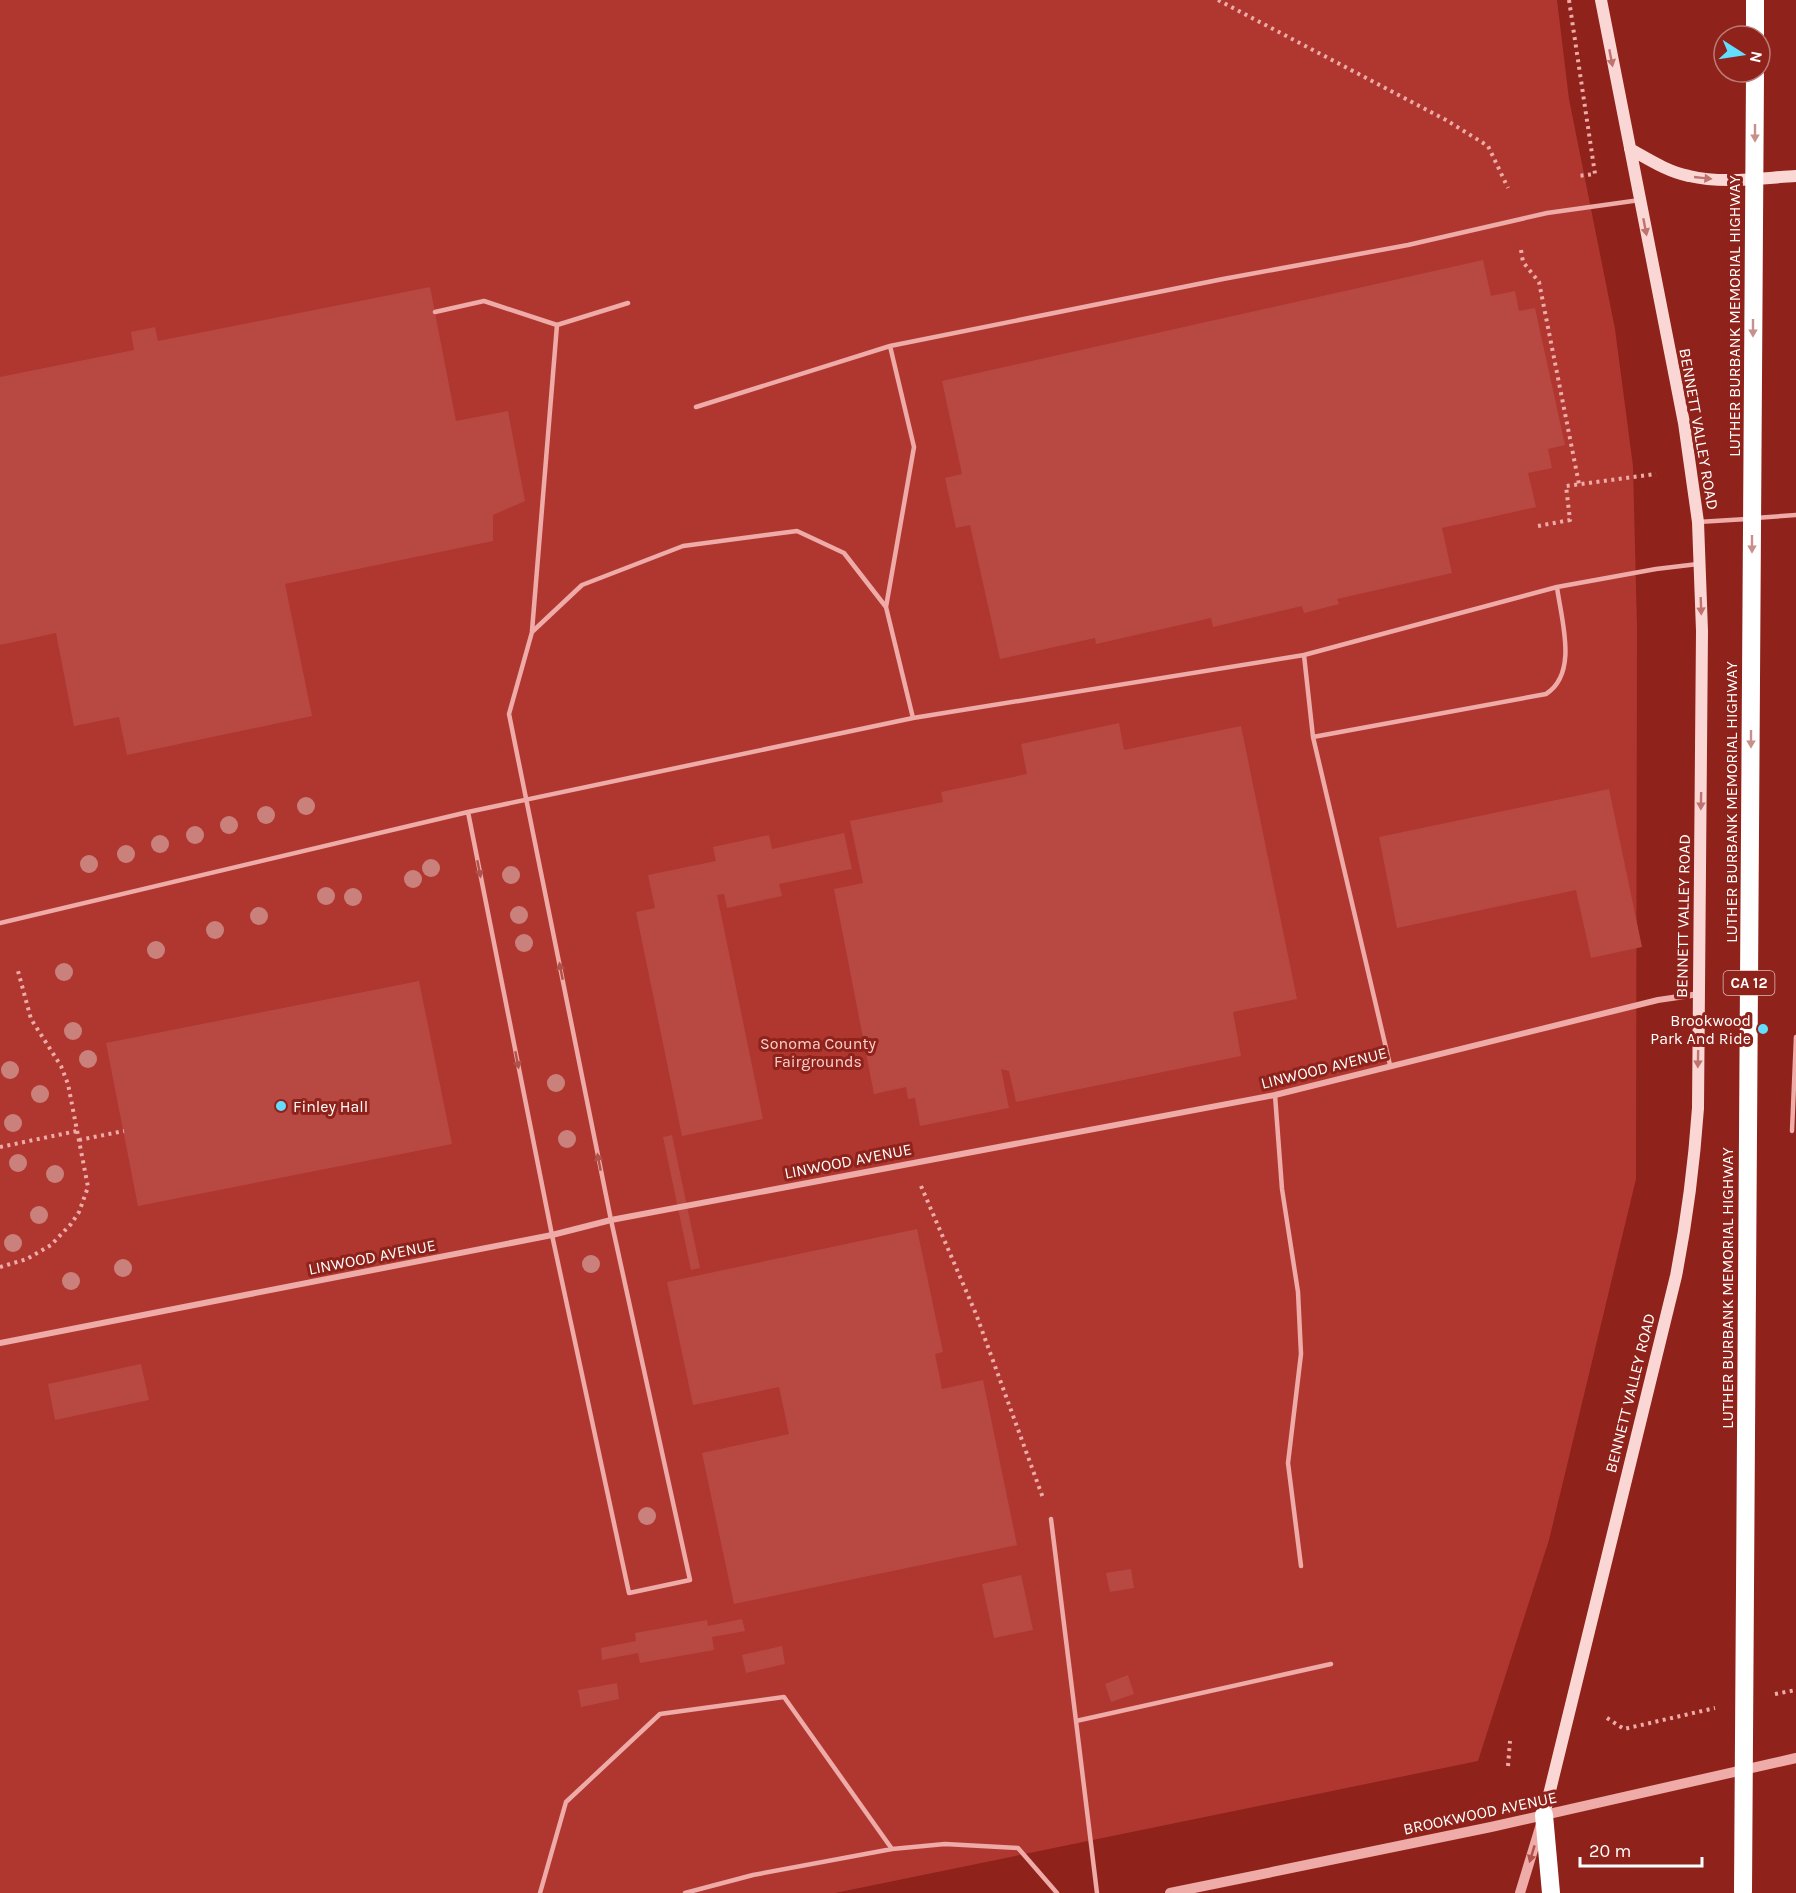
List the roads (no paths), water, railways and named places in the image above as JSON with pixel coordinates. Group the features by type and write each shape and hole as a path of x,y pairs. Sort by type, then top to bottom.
{"highway":[{"path":"1755,0 1755,24"},
{"name":"LUTHER BURBANK MEMORIAL HIGHWAY","path":"1743,1892 1755,84"},
{"path":"1544,1815 1551,1893"}],"main road":[{"name":"BENNETT VALLEY ROAD","path":"1544,1815 1676,1276 1687,1220 1698,1108 1702,631 1698,522 1684,423 1601,0"},
{"path":"1630,149 1669,170 1703,179 1796,176"}],"street":[{"name":"LINWOOD AVENUE","path":"0,1343 552,1235 611,1220 1275,1095 1658,1000 1699,994"},
{"name":"BROOKWOOD AVENUE","path":"1170,1893 1544,1815 1796,1758"},
{"name":"BENNETT VALLEY ROAD","path":"1520,1893 1544,1815"}],"lane":[{"path":"696,407 890,346 1408,244 1547,213 1640,200"},
{"path":"435,312 484,301 557,325 628,303"},
{"path":"468,812 552,1235 629,1593 690,1580 611,1220 509,714 532,632 557,325"},
{"path":"890,346 914,447 886,607 913,718"},
{"path":"1698,522 1796,515"},
{"path":"532,632 582,585 683,546 797,531 844,553 886,607"},
{"path":"0,923 468,812 913,718 1304,655 1557,587 1656,569 1700,564"},
{"path":"1313,737 1546,694 1555,689 1562,676 1566,658 1557,587"},
{"path":"1304,655 1313,737 1390,1065"},
{"path":"1792,1131 1796,1037"},
{"path":"1275,1095 1282,1189 1298,1302 1301,1354 1288,1463 1301,1566"},
{"path":"1051,1519 1097,1893"},
{"path":"1076,1721 1331,1664"},
{"path":"540,1893 566,1802 660,1714 784,1697 892,1849"},
{"path":"685,1893 753,1875 892,1849 945,1844 1018,1848 1057,1893"}],"place":[{"name":"Brookwood Park And Ride","path":"1763,1029"},
{"name":"Finley Hall","path":"281,1106"}],"park label":[{"name":"Sonoma County Fairgrounds","path":"818,1052"}]}
